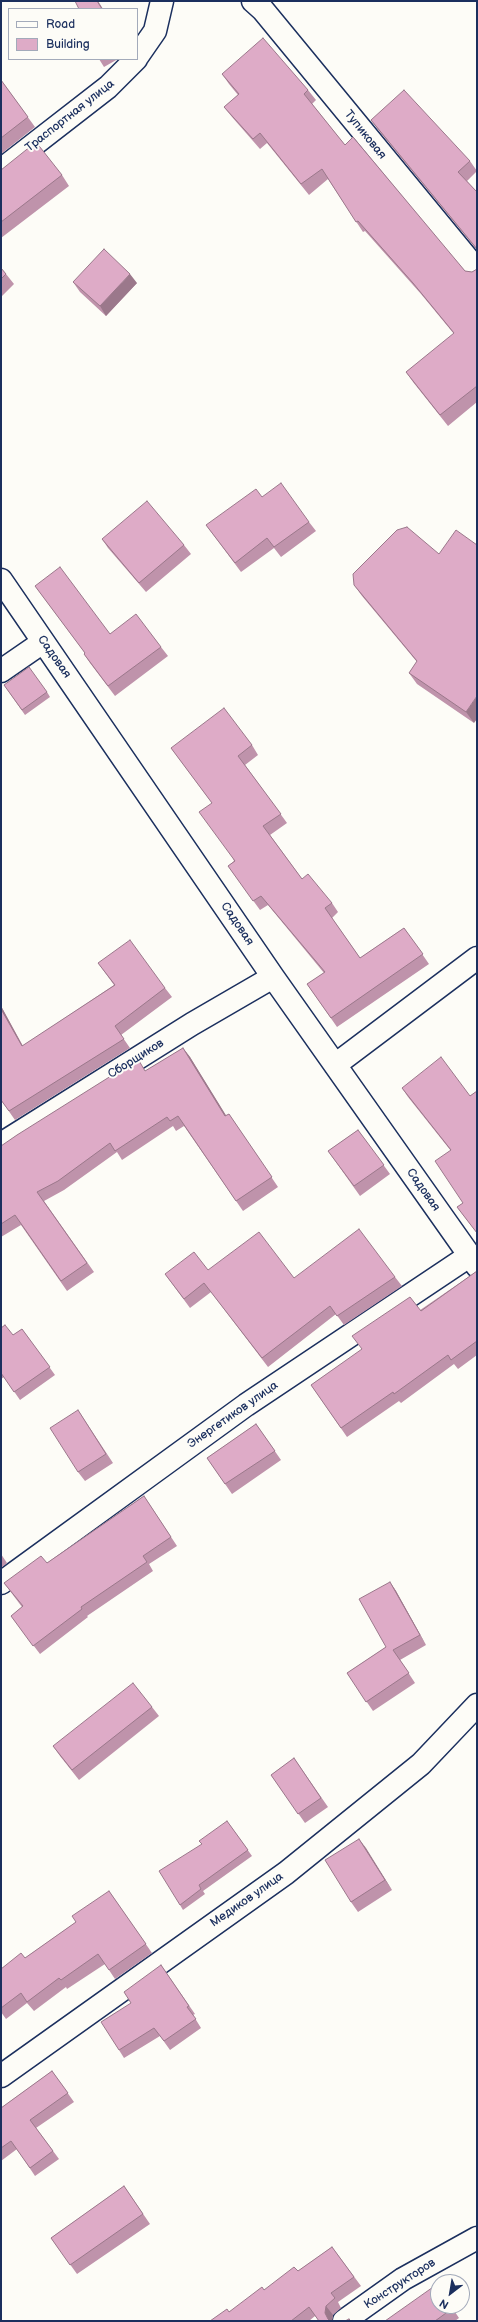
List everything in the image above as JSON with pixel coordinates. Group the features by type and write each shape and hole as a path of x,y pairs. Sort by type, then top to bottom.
{"street":[{"name":"Траспортная улица","path":"138,55 155,31 162,1"},
{"name":"Тупиковая","path":"253,1 268,16 477,270"},
{"name":"Траспортная улица","path":"1,170 108,87 134,60"},
{"name":"Садовая","path":"1,580 273,977 473,1261"},
{"path":"1,671 43,642"},
{"path":"335,1065 477,958"},
{"name":"Сборщиков","path":"1,1144 192,1024 273,977"},
{"name":"Энергетиков улица","path":"1,1583 246,1405 473,1261"},
{"name":"Медиков улица","path":"1,2076 286,1873 422,1764 477,1705"},
{"name":"Конструкторов","path":"344,2321 403,2279 477,2238"}],"building":[{"path":"75,1 97,1 101,8 78,8"},
{"path":"263,38 308,90 304,94 345,145 353,137 465,271 472,272 477,269 477,386 440,415 406,372 454,333 413,283 358,221 356,222 322,169 301,184 260,133 253,139 224,107 239,94 222,74"},
{"path":"1,80 28,117 1,138"},
{"path":"404,90 470,161 458,172 477,192 477,249 371,120"},
{"path":"36,142 62,175 1,222 1,170"},
{"path":"104,249 130,274 100,306 73,282"},
{"path":"1,268 6,274 1,279"},
{"path":"281,483 309,522 274,547 267,538 235,563 206,525 256,489 262,497"},
{"path":"147,501 184,545 139,583 102,539"},
{"path":"407,527 439,554 456,530 477,545 477,696 466,712 409,673 417,661 354,585 353,574 397,530"},
{"path":"60,567 110,634 136,614 161,647 108,686 35,586"},
{"path":"29,667 47,692 22,710 4,685"},
{"path":"224,708 252,745 238,756 281,814 263,826 302,879 308,874 332,903 325,908 360,958 404,928 423,954 331,1018 307,984 325,972 261,896 253,901 228,866 235,861 199,812 212,803 171,748"},
{"path":"130,940 165,988 115,1026 124,1039 9,1111 1,1100 1,1009 22,1046 115,985 98,963"},
{"path":"183,1048 225,1116 229,1114 272,1177 236,1201 178,1116 170,1121 167,1117 115,1151 110,1143 58,1181 37,1192 87,1263 61,1281 15,1215 1,1224 1,1146 138,1059 145,1071"},
{"path":"441,1057 470,1096 477,1091 477,1233 457,1207 463,1203 435,1161 451,1150 402,1088"},
{"path":"358,1130 384,1165 354,1186 328,1151"},
{"path":"359,1229 395,1277 337,1316 330,1306 262,1358 204,1283 184,1299 165,1274 194,1252 208,1270 259,1232 294,1278"},
{"path":"477,1271 477,1341 451,1360 448,1355 394,1394 393,1392 341,1428 311,1385 362,1349 352,1336 410,1297 421,1311"},
{"path":"5,1325 13,1335 22,1329 50,1367 14,1392 1,1373 1,1328"},
{"path":"78,1410 106,1454 78,1472 50,1428"},
{"path":"256,1424 275,1451 225,1484 207,1458"},
{"path":"144,1496 171,1537 143,1556 147,1562 81,1607 82,1609 33,1646 11,1616 23,1606 4,1583 41,1556 47,1563"},
{"path":"390,1582 420,1635 393,1650 409,1673 366,1702 347,1673 386,1647 359,1599"},
{"path":"133,1683 152,1707 72,1770 53,1746"},
{"path":"294,1758 321,1798 298,1814 271,1775"},
{"path":"227,1821 248,1850 199,1885 201,1889 180,1905 159,1871 202,1844 199,1841"},
{"path":"359,1839 385,1880 351,1902 325,1860"},
{"path":"109,1891 146,1944 109,1970 98,1954 61,1980 59,1978 27,2002 21,1993 1,2008 1,1969 21,1953 25,1958 76,1922 72,1916"},
{"path":"161,1965 196,2019 164,2041 154,2028 119,2050 101,2022 131,2003 124,1992"},
{"path":"52,2071 68,2093 30,2120 53,2151 30,2168 11,2141 1,2148 1,2108"},
{"path":"124,2186 143,2214 70,2265 51,2238"},
{"path":"332,2247 354,2277 331,2293 335,2298 326,2306 325,2313 330,2321 319,2321 309,2307 291,2321 210,2321 227,2309 229,2312 262,2287 264,2290 294,2267 298,2271"},
{"path":"430,2289 430,2314 445,2314 435,2321 385,2321"}]}
